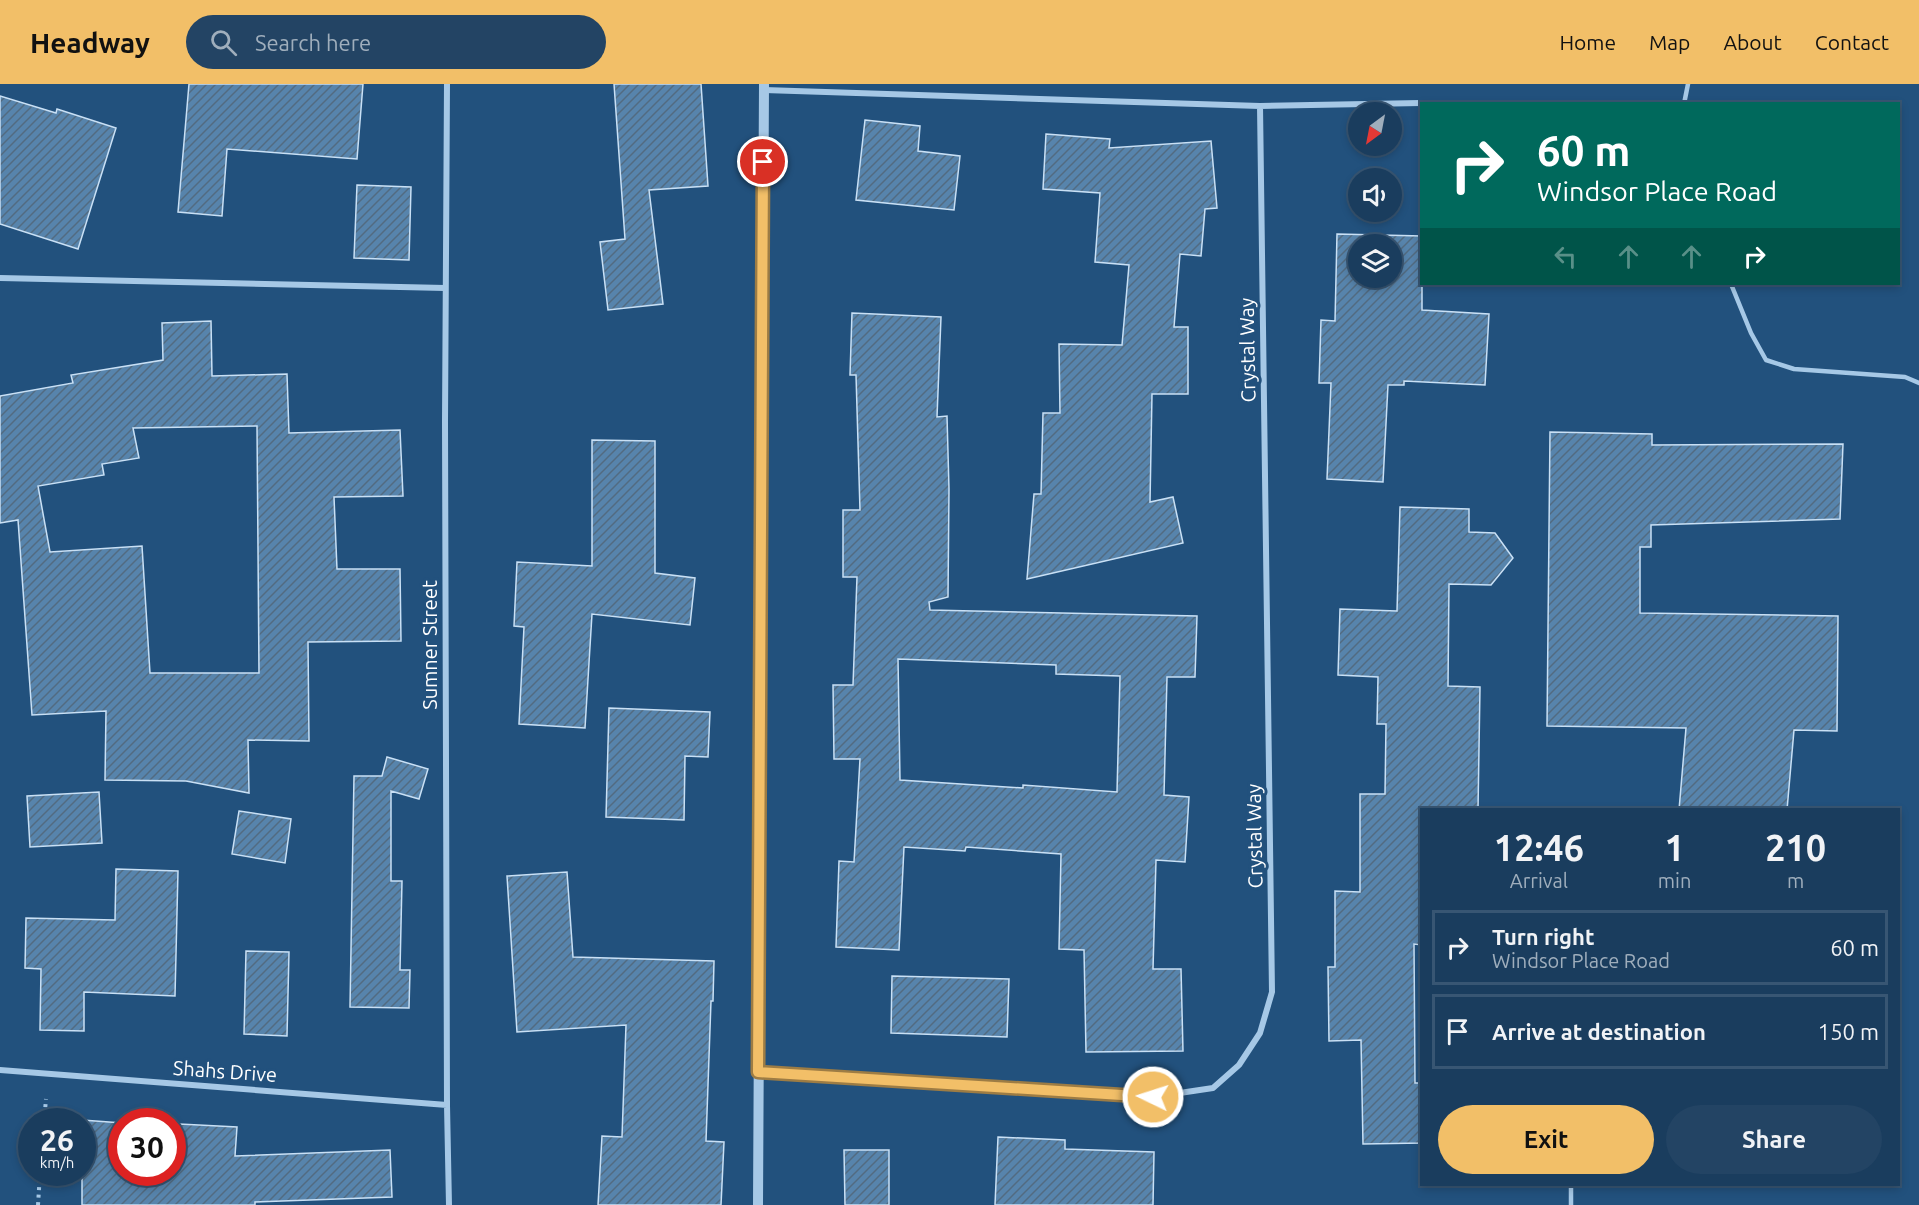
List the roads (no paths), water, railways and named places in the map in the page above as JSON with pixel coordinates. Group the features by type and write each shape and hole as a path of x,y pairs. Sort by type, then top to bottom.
{"street":[{"name":"Sumner Street","path":"447,84 445,288 449,1205"},
{"path":"758,1205 764,87 1260,106 1420,103"},
{"name":"Crystal Way","path":"758,1072 1153,1097 1213,1088 1239,1065 1260,1033 1272,992 1260,106"},
{"path":"0,278 445,288"},
{"name":"Shahs Drive","path":"0,1070 447,1105"}],"lane":[{"path":"1684,102 1688,84"},
{"path":"1731,285 1751,333 1766,360 1794,369 1905,377 1919,383"},
{"path":"1571,1186 1571,1205"}]}
